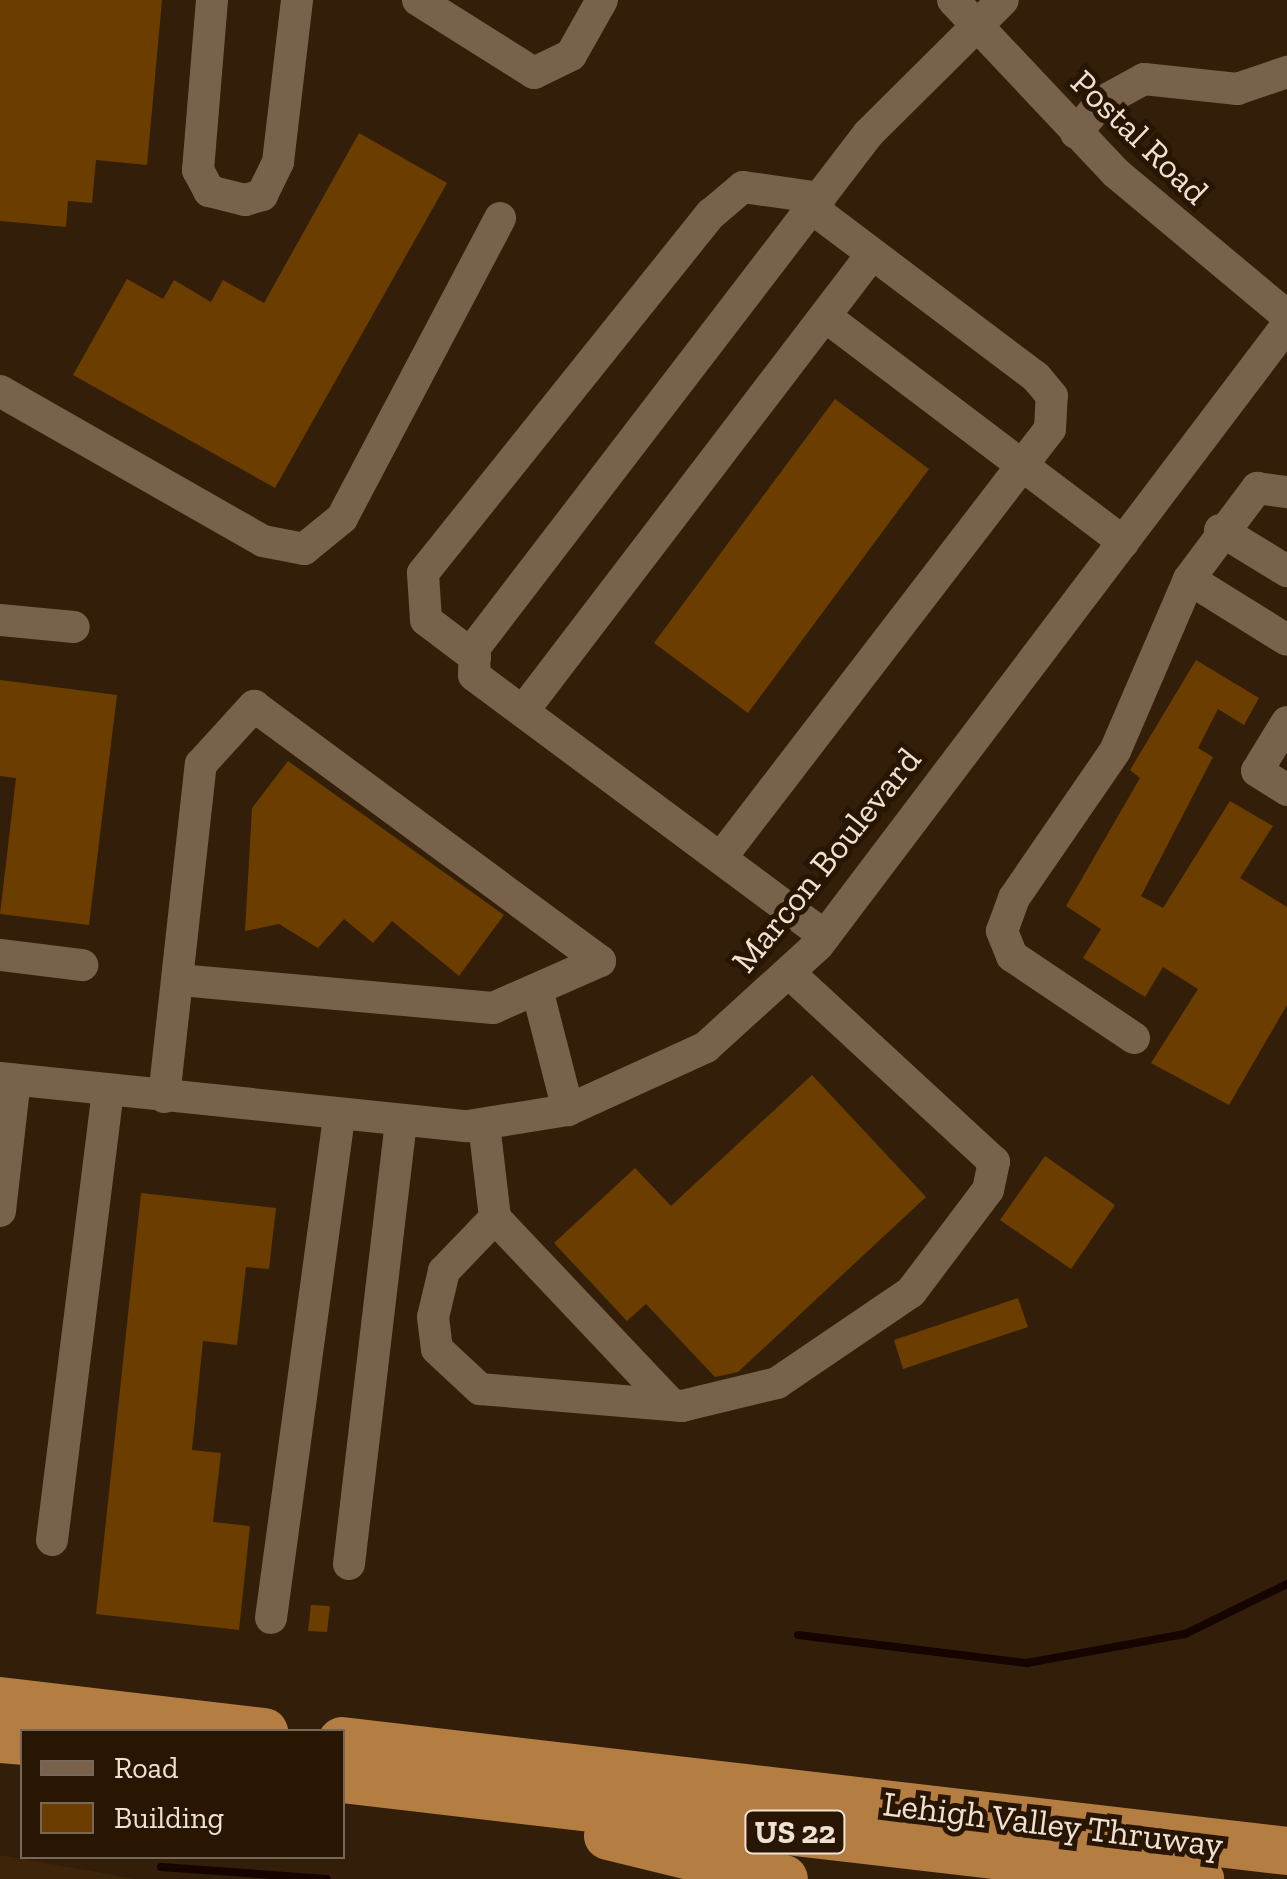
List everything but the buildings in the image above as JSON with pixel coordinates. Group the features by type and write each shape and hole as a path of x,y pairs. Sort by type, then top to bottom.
{"highway":[{"path":"0,1700 239,1729"},
{"name":"Lehigh Valley Thruway","path":"345,1741 1287,1851"},
{"name":"Lehigh Valley Thruway","path":"345,1779 1200,1879"},
{"path":"391,1784 784,1879"},
{"path":"1127,1832 1287,1843"}],"street":[{"path":"212,0 198,170 209,191 246,200 262,195 278,162 297,0"},
{"path":"418,0 534,73 571,55 602,0"},
{"name":"Postal Road","path":"954,0 1076,133 1287,316"},
{"path":"825,936 723,855 474,676 475,657 868,134 1003,0"},
{"path":"1076,133 1110,95 1144,79 1237,90 1287,72"},
{"path":"475,657 426,620 423,573 711,214 743,187 816,204 872,254 1052,396 1050,429 723,855"},
{"path":"0,391 263,541 304,549 342,518 500,218"},
{"path":"523,711 872,254"},
{"path":"826,317 1123,542"},
{"name":"Marcon Boulevard","path":"8,1079 401,1124 484,1124 568,1110 706,1047 791,975 825,936 1287,325"},
{"path":"1134,1038 1012,956 1002,931 1014,898 1115,751 1189,579 1220,530 1257,488 1287,492"},
{"path":"1220,530 1287,571"},
{"path":"1189,579 1287,640"},
{"path":"0,620 74,627"},
{"path":"164,1097 200,764 254,706 600,961 538,993 493,1008 178,980"},
{"path":"1287,722 1257,770 1287,790"},
{"path":"0,956 82,965"},
{"path":"495,1218 444,1271 437,1349 480,1389 672,1405 777,1383 911,1292 988,1190 994,1162 791,975"},
{"path":"538,993 568,1110"},
{"path":"0,1211 8,1079"},
{"path":"52,1540 108,1091"},
{"path":"271,1618 338,1117"},
{"path":"349,1564 401,1124"},
{"path":"484,1124 495,1218 672,1405"}],"shaded area":[{"path":"0,1855 134,1879 0,1879"}],"waterway":[{"path":"798,1635 1027,1663 1185,1634 1287,1584"},
{"path":"161,1867 327,1879"}]}
